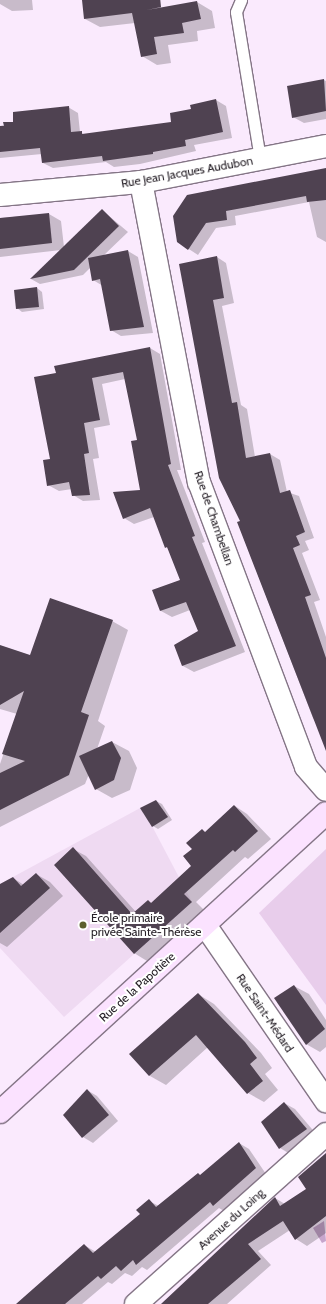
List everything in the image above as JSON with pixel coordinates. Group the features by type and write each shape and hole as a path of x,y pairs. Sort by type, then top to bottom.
{"street":[{"name":"Rue Jean Jacques Audubon","path":"0,195 141,182 326,146"},
{"name":"Rue de Chambellan","path":"141,182 199,482 306,767 326,790"},
{"name":"Rue de la Papotière","path":"0,1112 326,813"},
{"name":"Rue Saint-Médard","path":"205,925 326,1101"},
{"name":"Avenue du Loing","path":"136,1304 326,1134"}],"lane":[{"path":"241,0 236,12 260,159"}],"shaded area":[{"name":"École primaire privée Sainte-Thérèse","path":"142,807 192,902 64,1017 0,948 0,884"},
{"path":"326,849 326,1005 259,913"},
{"path":"324,1221 326,1241 322,1243 313,1228"}],"building":[{"path":"82,0 160,0 161,7 147,10 197,1 201,19 182,23 184,33 154,37 157,54 141,57 132,13 84,19"},
{"path":"324,79 326,111 292,118 287,86"},
{"path":"216,99 223,132 185,140 186,146 153,152 153,154 103,161 102,156 42,163 40,148 0,152 0,126 4,126 3,122 13,122 13,112 69,106 71,132 82,131 82,134 171,122 170,113 191,109 190,105"},
{"path":"326,168 326,200 307,202 306,196 226,211 227,220 206,223 188,250 177,242 173,216 187,195"},
{"path":"102,209 119,226 74,270 30,279"},
{"path":"49,213 52,243 0,249 0,218"},
{"path":"128,250 144,327 110,331 100,279 92,281 88,258"},
{"path":"217,256 224,298 213,300 232,403 237,402 246,458 270,453 280,493 290,490 305,532 296,536 300,545 293,548 311,595 305,597 326,658 326,751 237,522 240,521 219,478 179,264"},
{"path":"37,287 39,307 16,309 14,290"},
{"path":"150,347 171,464 168,465 195,536 192,537 236,646 182,666 174,645 198,631 186,602 160,611 152,590 180,580 167,547 165,548 150,508 123,519 113,492 140,490 131,441 137,440 123,372 92,378 100,420 84,423 89,453 84,454 90,495 72,496 69,482 47,486 43,460 50,459 34,377 56,373 54,366"},
{"path":"50,598 113,620 81,712 89,715 69,775 0,810 0,773 25,761 2,754 24,691 0,705 0,645 30,655"},
{"path":"112,741 121,758 114,780 95,790 79,756"},
{"path":"156,800 168,817 152,827 140,808"},
{"path":"234,805 258,831 235,852 233,850 184,894 192,902 134,954 54,865 73,847 132,914 148,900 151,903 191,866 183,856 192,849 186,843 202,829 205,832"},
{"path":"36,873 50,888 0,933 0,884 13,877 21,886"},
{"path":"294,985 325,1029 306,1045 274,998"},
{"path":"198,993 245,1042 257,1058 250,1064 263,1081 247,1094 196,1035 149,1076 129,1054"},
{"path":"87,1089 109,1115 82,1138 63,1115"},
{"path":"284,1102 307,1129 279,1149 261,1122"},
{"path":"239,1142 256,1168 213,1206 210,1202 136,1265 133,1260 121,1271 116,1266 101,1279 98,1276 65,1304 16,1304 84,1244 93,1253 140,1214 136,1210 149,1199 156,1207 198,1173 200,1175"},
{"path":"326,1153 326,1216 295,1240 283,1221 248,1244 261,1259 208,1304 161,1304 275,1197 280,1206 306,1189 298,1177"}],"place":[{"name":"École primaire privée Sainte-Thérèse","path":"83,925"}]}
